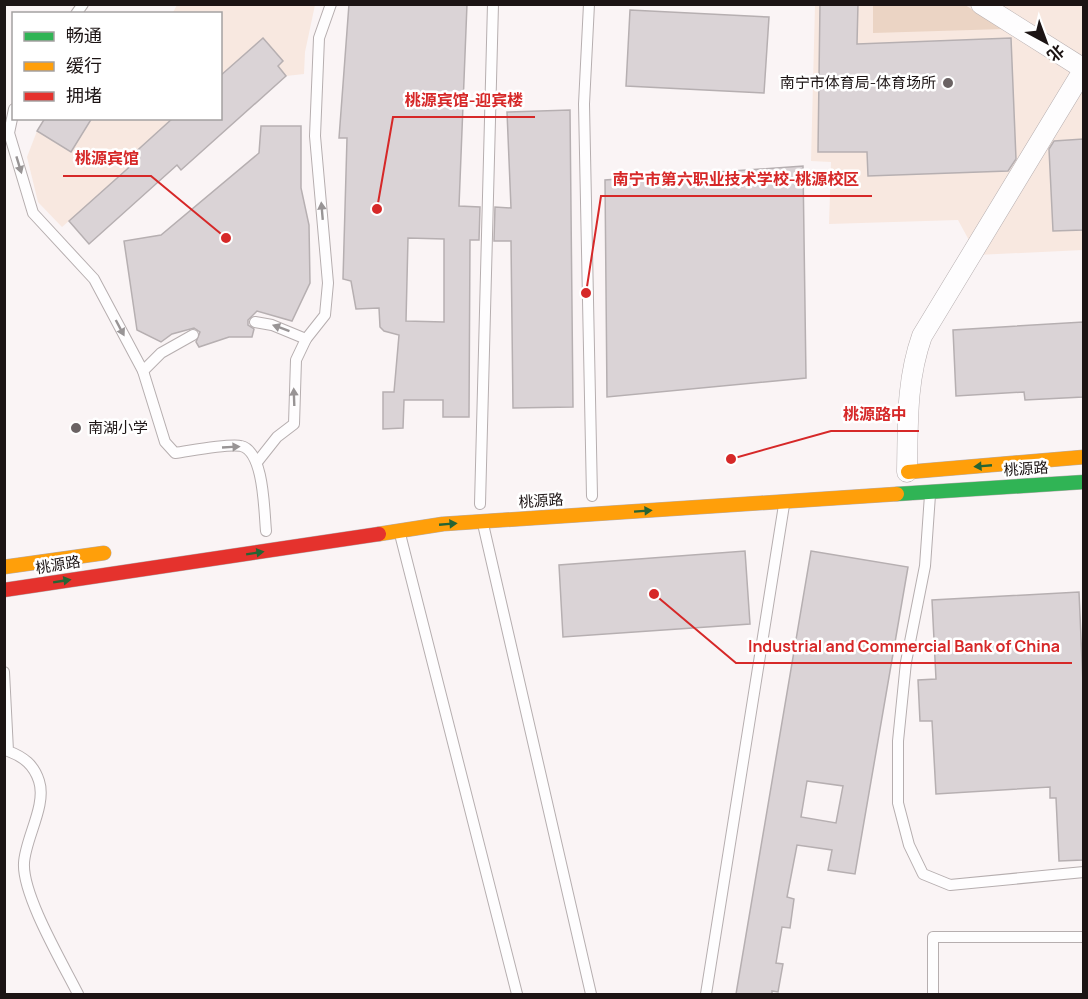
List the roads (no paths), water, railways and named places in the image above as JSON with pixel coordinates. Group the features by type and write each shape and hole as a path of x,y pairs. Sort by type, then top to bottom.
{"main road":[{"name":"桃源路","path":"901,473 1083,457"},
{"name":"桃源路","path":"4,590 399,531 482,522 1083,482"},
{"name":"桃源路","path":"4,567 118,551"}],"street":[{"path":"901,473 913,363 922,336 1083,69 981,4"}],"lane":[{"path":"258,461 277,437 294,424 296,360 306,339 325,315 328,283 315,136 319,38 331,4"},
{"path":"481,504 493,4"},
{"path":"589,4 584,104 592,496"},
{"path":"12,118 9,132 33,213 94,279 143,371 169,449 175,453 240,445 249,450 258,461 266,531"},
{"path":"255,322 272,325 306,339"},
{"path":"143,371 161,353 193,335"},
{"path":"930,492 925,566 906,662 898,741 898,803 909,845 923,874 950,885 1083,872"},
{"path":"706,994 784,502"},
{"path":"482,522 591,994"},
{"path":"399,531 517,994"},
{"path":"4,672 8,751 34,767 40,785 37,814 24,863 32,898 78,994"},
{"path":"933,994 933,937 1083,937"}],"place":[{"name":"南宁市体育局-体育场所","path":"948,83"},
{"name":"桃源宾馆-迎宾楼","path":"377,209"},
{"name":"桃源宾馆","path":"226,238"},
{"name":"南宁市第六职业技术学校-桃源校区","path":"586,293"},
{"name":"南湖小学","path":"76,428"},
{"name":"桃源路中","path":"731,459"},
{"name":"Industrial and Commercial Bank of China","path":"654,594"}]}
